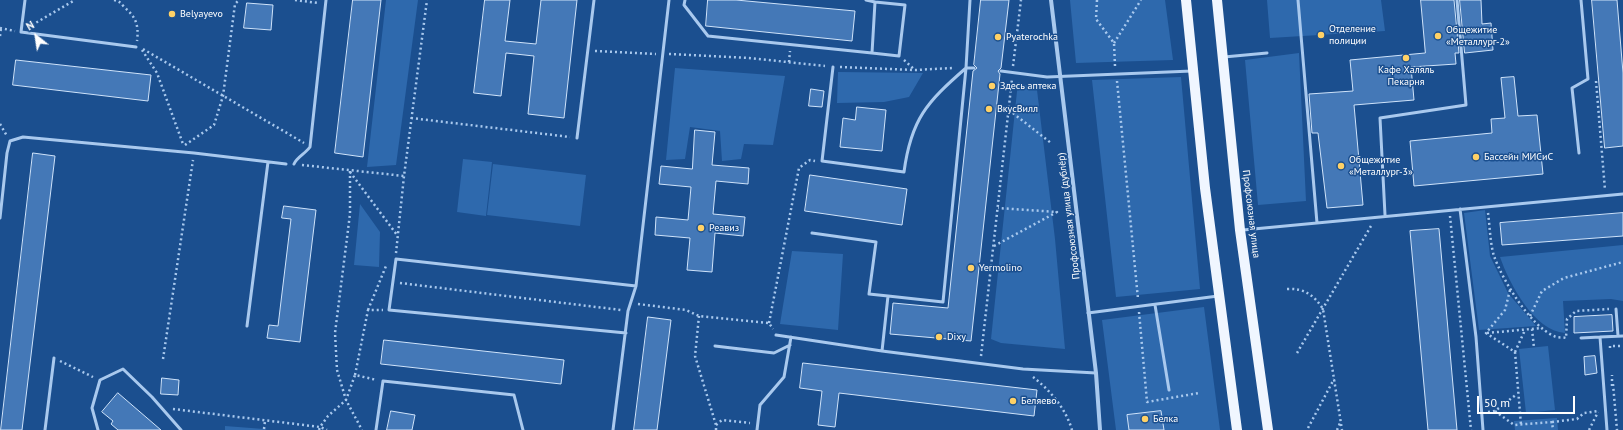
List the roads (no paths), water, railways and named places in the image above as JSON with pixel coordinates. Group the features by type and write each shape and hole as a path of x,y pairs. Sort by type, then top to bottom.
{"main road":[{"path":"1186,0 1192,71 1218,296 1237,430"},
{"name":"Профсоюзная улица","path":"1217,0 1240,230 1268,430"}],"street":[{"name":"Профсоюзная улица (дублёр)","path":"1051,0 1096,373 1100,430"}],"lane":[{"path":"25,0 21,32 136,47"},
{"path":"577,138 594,0"},
{"path":"613,430 628,311 636,286 669,0"},
{"path":"685,0 684,5 708,36 899,56 905,5 866,0"},
{"path":"812,233 876,242 869,294 943,302 966,68 970,0"},
{"path":"1298,0 1317,223"},
{"path":"1385,215 1380,118 1466,105 1457,0"},
{"path":"1580,153 1572,88 1588,79 1581,0"},
{"path":"294,164 296,160 304,155 310,147 326,2"},
{"path":"872,53 875,2"},
{"path":"1222,57 1267,53"},
{"path":"833,67 822,161 904,172 908,146 920,116 937,94 966,68 974,68"},
{"path":"1001,71 1047,77 1060,75 1192,71"},
{"path":"0,218 7,153 10,141 23,137 194,153 286,164"},
{"path":"247,326 268,162"},
{"path":"1240,230 1300,226 1385,215 1623,194"},
{"path":"1460,209 1476,337 1483,430"},
{"path":"626,333 389,310 396,259 636,286"},
{"path":"882,351 888,296"},
{"path":"1088,313 1218,296"},
{"path":"1155,305 1169,390"},
{"path":"1616,309 1618,336"},
{"path":"776,335 979,364 1023,369 1096,373"},
{"path":"1581,338 1623,336"},
{"path":"757,430 760,405 784,376 791,337"},
{"path":"1600,337 1607,430"},
{"path":"715,346 774,353 790,345"},
{"path":"45,430 54,358"},
{"path":"98,430 92,408 100,380 123,369 152,397 181,430"},
{"path":"376,430 383,381 514,395 523,430"}],"place":[{"name":"Belyayevo","path":"172,14"},
{"name":"Отделение полиции","path":"1321,35"},
{"name":"Общежитие «Металлург-2»","path":"1438,36"},
{"name":"Pyaterochka","path":"998,37"},
{"name":"Кафе Халяль Пекарня","path":"1406,58"},
{"name":"Здесь аптека","path":"992,86"},
{"name":"ВкусВилл","path":"989,109"},
{"name":"Бассейн МИСиС","path":"1476,157"},
{"name":"Общежитие «Металлург-3»","path":"1341,166"},
{"name":"Реавиз","path":"701,228"},
{"name":"Yermolino","path":"971,268"},
{"name":"Dixy","path":"939,337"},
{"name":"Беляево","path":"1013,401"},
{"name":"Белка","path":"1145,419"}]}
